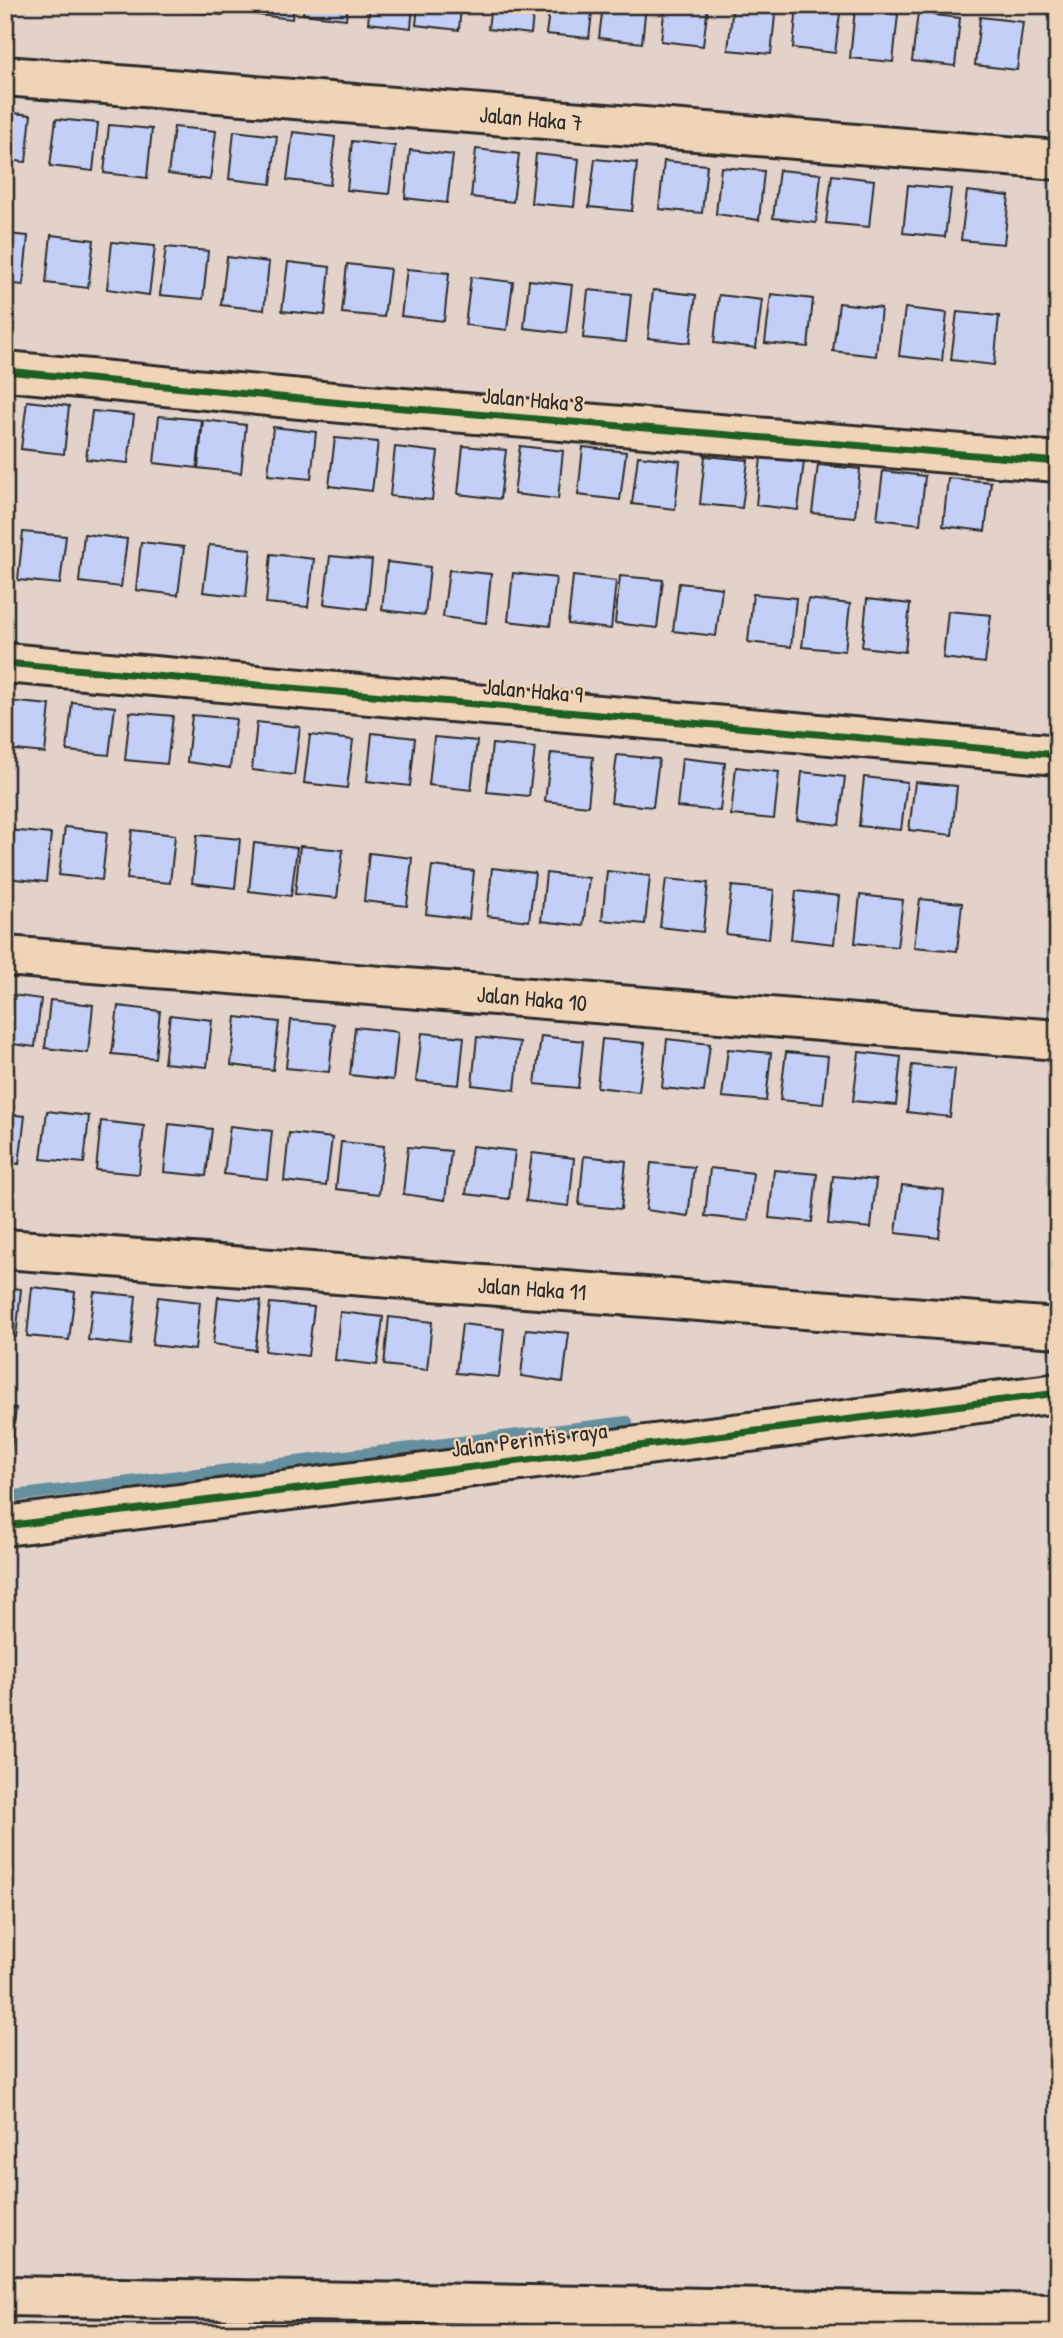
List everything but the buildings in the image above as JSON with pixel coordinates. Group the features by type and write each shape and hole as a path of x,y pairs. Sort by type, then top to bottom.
{"street":[{"name":"Jalan Haka 7","path":"5,76 1058,160"},
{"name":"Jalan Haka 8","path":"5,371 343,403 1058,462"},
{"name":"Jalan Haka 9","path":"5,663 1058,755"},
{"name":"Jalan Haka 10","path":"5,957 1058,1040"},
{"name":"Jalan Haka 11","path":"5,1249 1058,1328"},
{"name":"Jalan Perintis raya","path":"5,1526 1058,1393"},
{"path":"5,2296 1058,2315"}],"waterway":[{"path":"5,1497 627,1422"}],"cycle path":[{"path":"5,371 343,403 1058,462"},
{"path":"5,663 1058,755"},
{"path":"5,1526 1058,1393"}]}
